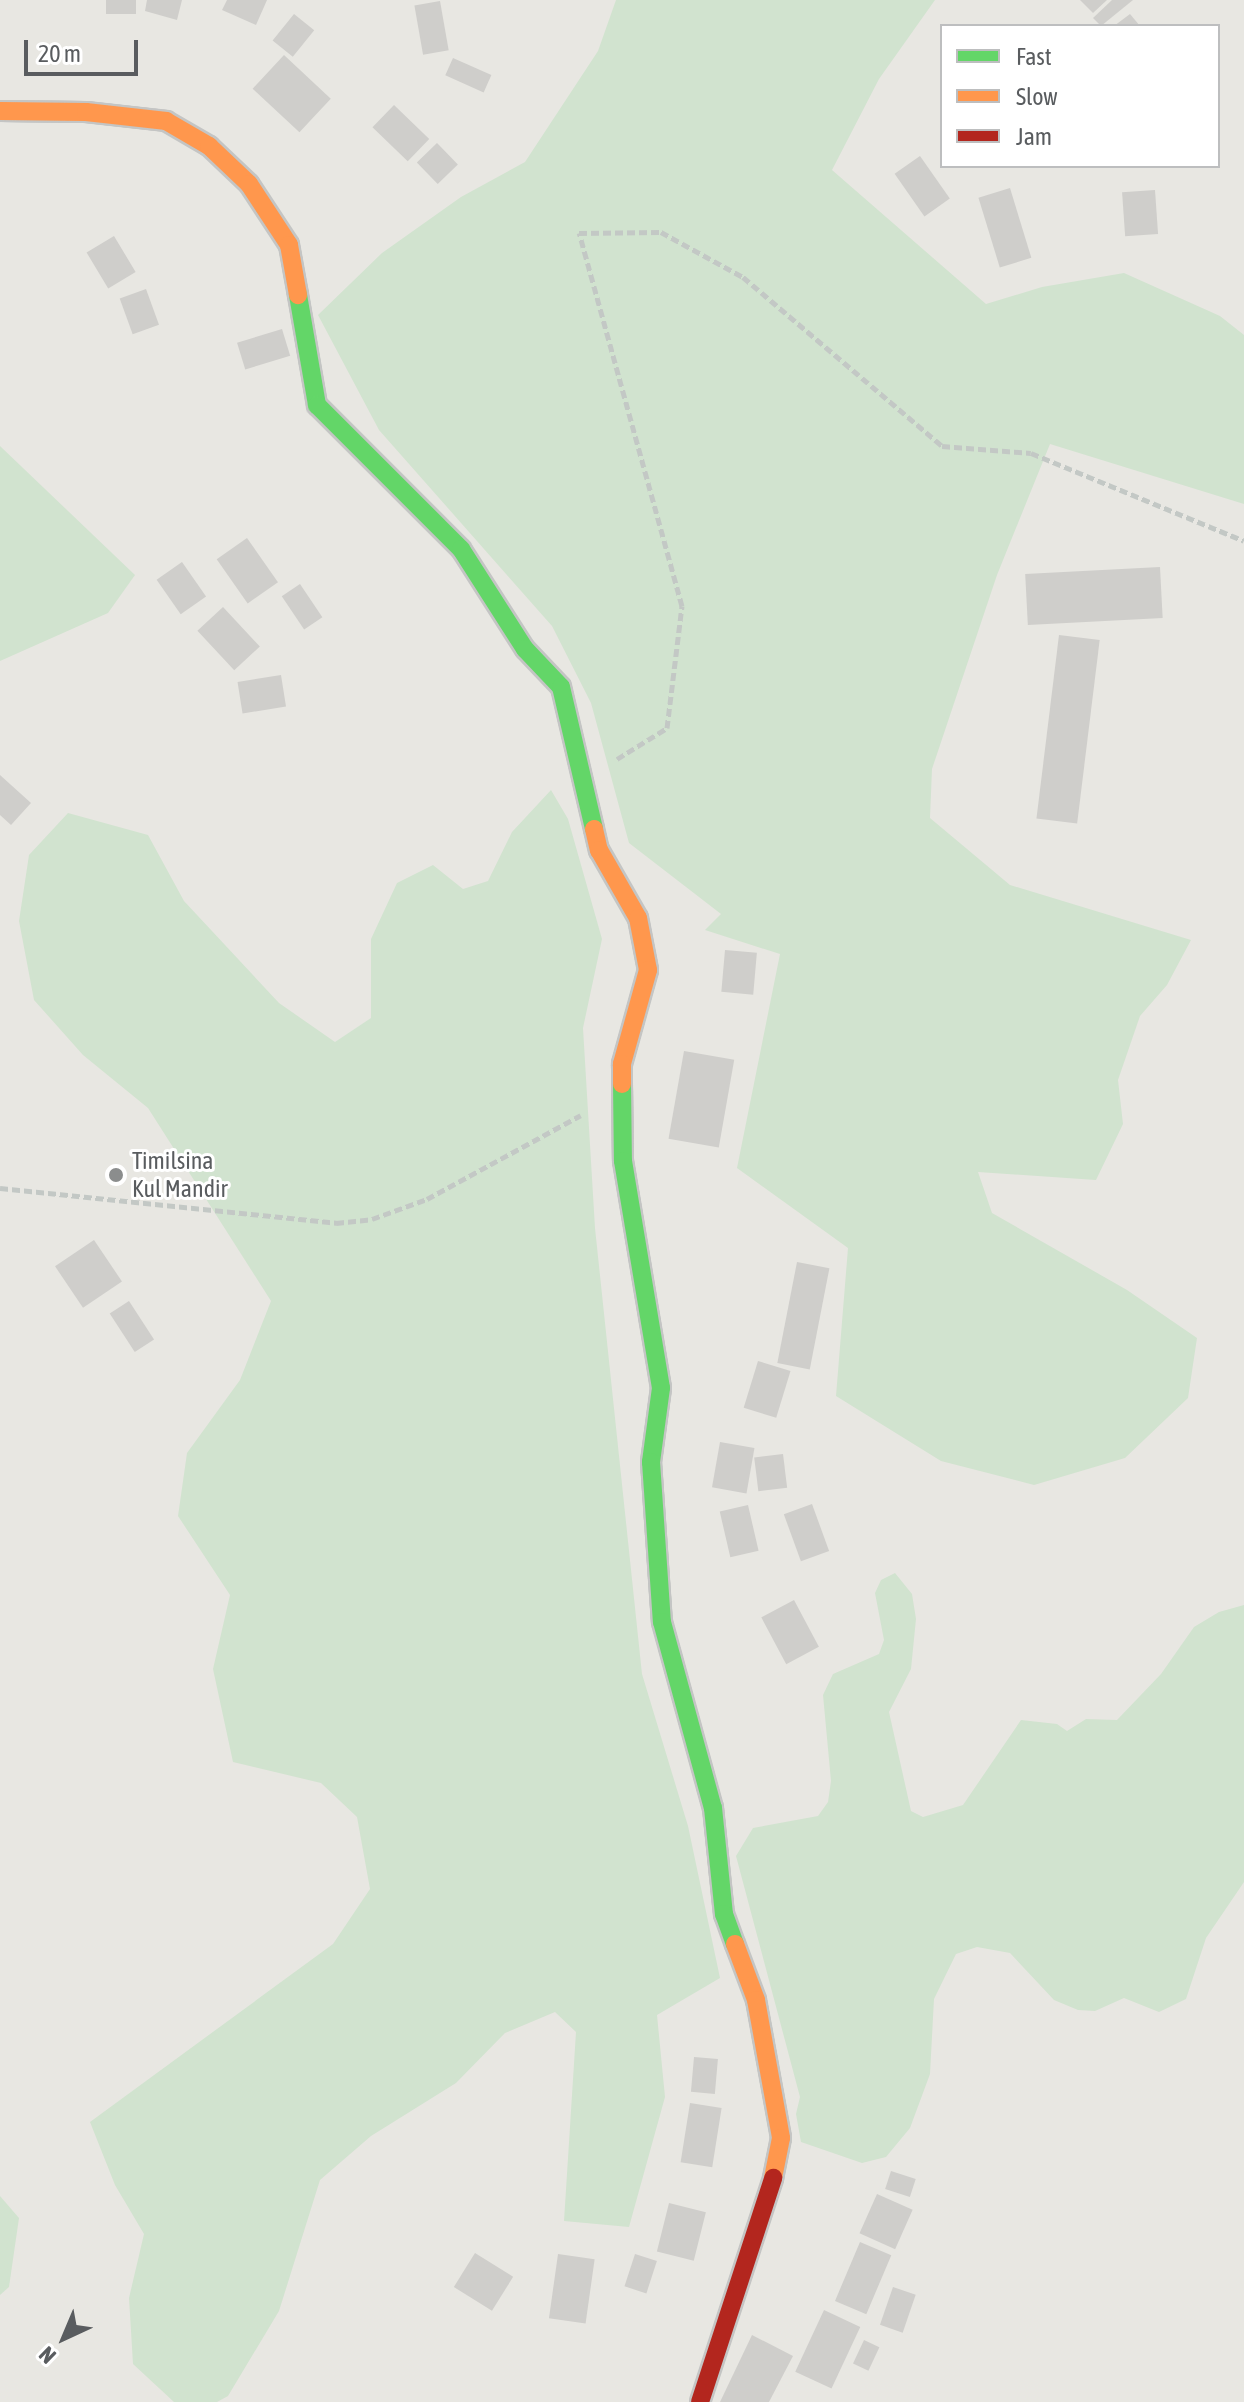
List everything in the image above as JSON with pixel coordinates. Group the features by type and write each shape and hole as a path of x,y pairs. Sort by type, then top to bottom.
{"street":[{"path":"0,111 86,112 166,121 209,146 249,184 289,245 317,405 461,549 525,649 561,687 599,850 638,918 648,970 622,1064 626,1096 623,1161 661,1388 651,1462 662,1622 713,1808 724,1914 756,2000 781,2138 768,2204 700,2402"}],"path":[{"path":"582,781 667,728 682,606 579,233 661,232 743,277 942,446 1031,453 1244,541"},
{"path":"0,1188 296,1220 372,1219 427,1199 549,1129 626,1096"}],"green space":[{"path":"616,0 935,0 879,79 832,170 986,304 1042,287 1124,273 1220,316 1244,335 1244,504 1050,444 997,575 932,769 930,818 1010,885 1191,940 1167,985 1140,1016 1118,1080 1123,1124 1096,1180 978,1172 992,1213 1127,1290 1197,1338 1188,1398 1125,1458 1034,1485 941,1461 836,1396 848,1248 737,1168 780,954 705,930 721,914 629,843 591,703 552,626 379,430 318,315 382,253 461,197 525,162 598,51"},
{"path":"0,446 135,575 108,613 0,661"},
{"path":"551,790 568,819 602,939 583,1028 595,1228 642,1674 688,1826 720,1978 657,2015 665,2097 629,2227 564,2221 576,2032 555,2012 505,2033 456,2083 371,2136 320,2180 279,2311 228,2396 217,2402 174,2402 133,2364 129,2298 144,2234 115,2185 90,2122 333,1944 370,1889 357,1817 321,1783 233,1762 213,1669 230,1595 178,1516 187,1453 240,1380 271,1301 148,1108 83,1055 34,1000 19,921 29,855 68,813 148,835 184,901 279,1003 335,1042 371,1018 371,939 397,883 433,865 463,889 488,881 512,832"},
{"path":"895,1573 912,1594 916,1619 911,1669 889,1712 911,1811 923,1817 963,1805 1021,1720 1057,1724 1067,1731 1086,1719 1117,1720 1161,1674 1194,1627 1219,1612 1244,1605 1244,1882 1206,1938 1186,1999 1159,2012 1124,1998 1095,2011 1078,2010 1054,2000 1010,1953 977,1947 956,1954 934,1999 930,2074 910,2128 886,2157 862,2163 801,2142 796,2114 800,2097 736,1856 753,1828 818,1816 828,1802 831,1781 823,1695 833,1674 879,1654 884,1640 875,1593 881,1580"},
{"path":"0,2196 19,2218 9,2287 0,2295"}],"building":[{"path":"106,0 136,0 136,14 106,14"},
{"path":"147,0 182,0 177,20 145,11"},
{"path":"227,0 267,0 256,25 222,10"},
{"path":"1080,0 1107,0 1093,13"},
{"path":"1112,0 1133,0 1103,24 1093,18"},
{"path":"440,1 449,50 423,55 414,6"},
{"path":"294,14 314,30 293,57 273,40"},
{"path":"1130,14 1138,24 1117,24"},
{"path":"284,55 331,99 299,132 253,89"},
{"path":"453,58 491,75 484,92 445,75"},
{"path":"394,105 429,139 408,161 372,127"},
{"path":"437,143 458,165 438,184 417,162"},
{"path":"920,156 950,199 924,216 895,174"},
{"path":"1010,188 1031,258 1000,267 978,198"},
{"path":"1155,190 1158,234 1125,236 1122,192"},
{"path":"114,236 136,272 108,288 87,252"},
{"path":"146,289 159,325 133,334 120,299"},
{"path":"282,329 290,356 245,370 237,343"},
{"path":"247,538 278,582 248,603 217,559"},
{"path":"182,562 206,596 181,614 157,580"},
{"path":"1160,567 1163,618 1028,625 1025,574"},
{"path":"300,584 322,617 304,629 282,596"},
{"path":"223,607 260,646 234,670 197,631"},
{"path":"1059,635 1100,640 1077,824 1036,819"},
{"path":"281,675 286,707 243,713 238,682"},
{"path":"0,775 31,803 11,825 0,815"},
{"path":"725,950 757,953 753,995 721,992"},
{"path":"684,1051 734,1060 719,1148 669,1139"},
{"path":"94,1240 122,1281 83,1308 55,1266"},
{"path":"797,1262 829,1268 810,1369 777,1363"},
{"path":"129,1301 154,1340 135,1352 110,1314"},
{"path":"758,1361 791,1371 776,1418 744,1408"},
{"path":"720,1442 754,1448 746,1493 712,1487"},
{"path":"783,1454 787,1488 758,1491 754,1458"},
{"path":"812,1504 829,1551 801,1561 784,1514"},
{"path":"748,1505 759,1551 730,1557 720,1512"},
{"path":"794,1600 819,1647 786,1664 761,1617"},
{"path":"694,2057 718,2059 715,2094 691,2092"},
{"path":"690,2103 722,2108 712,2167 681,2162"},
{"path":"891,2171 916,2179 910,2197 885,2189"},
{"path":"877,2194 913,2210 895,2249 860,2233"},
{"path":"669,2203 706,2212 694,2261 657,2252"},
{"path":"860,2242 891,2255 866,2314 835,2301"},
{"path":"475,2253 513,2277 492,2311 454,2287"},
{"path":"558,2254 595,2259 586,2324 549,2318"},
{"path":"635,2254 657,2261 646,2293 624,2286"},
{"path":"893,2287 916,2295 903,2333 880,2325"},
{"path":"824,2310 860,2327 832,2389 795,2372"},
{"path":"752,2335 793,2356 769,2402 720,2402"},
{"path":"864,2340 879,2347 868,2371 853,2364"}],"traffic: fast":[{"path":"298,295 317,405 461,549 525,649 561,687 594,829"},
{"path":"622,1084 623,1161 661,1388 651,1462 662,1622 713,1808 724,1914 735,1944"}],"traffic: slow":[{"path":"0,111 86,112 166,121 209,146 249,184 289,245 298,295"},
{"path":"594,829 599,850 638,918 648,970 622,1064 622,1084"},
{"path":"735,1944 756,2000 781,2138 773,2178"}],"traffic: jam":[{"path":"700,2402 773,2178"}],"place":[{"name":"Timilsina Kul Mandir","path":"116,1175"}]}
